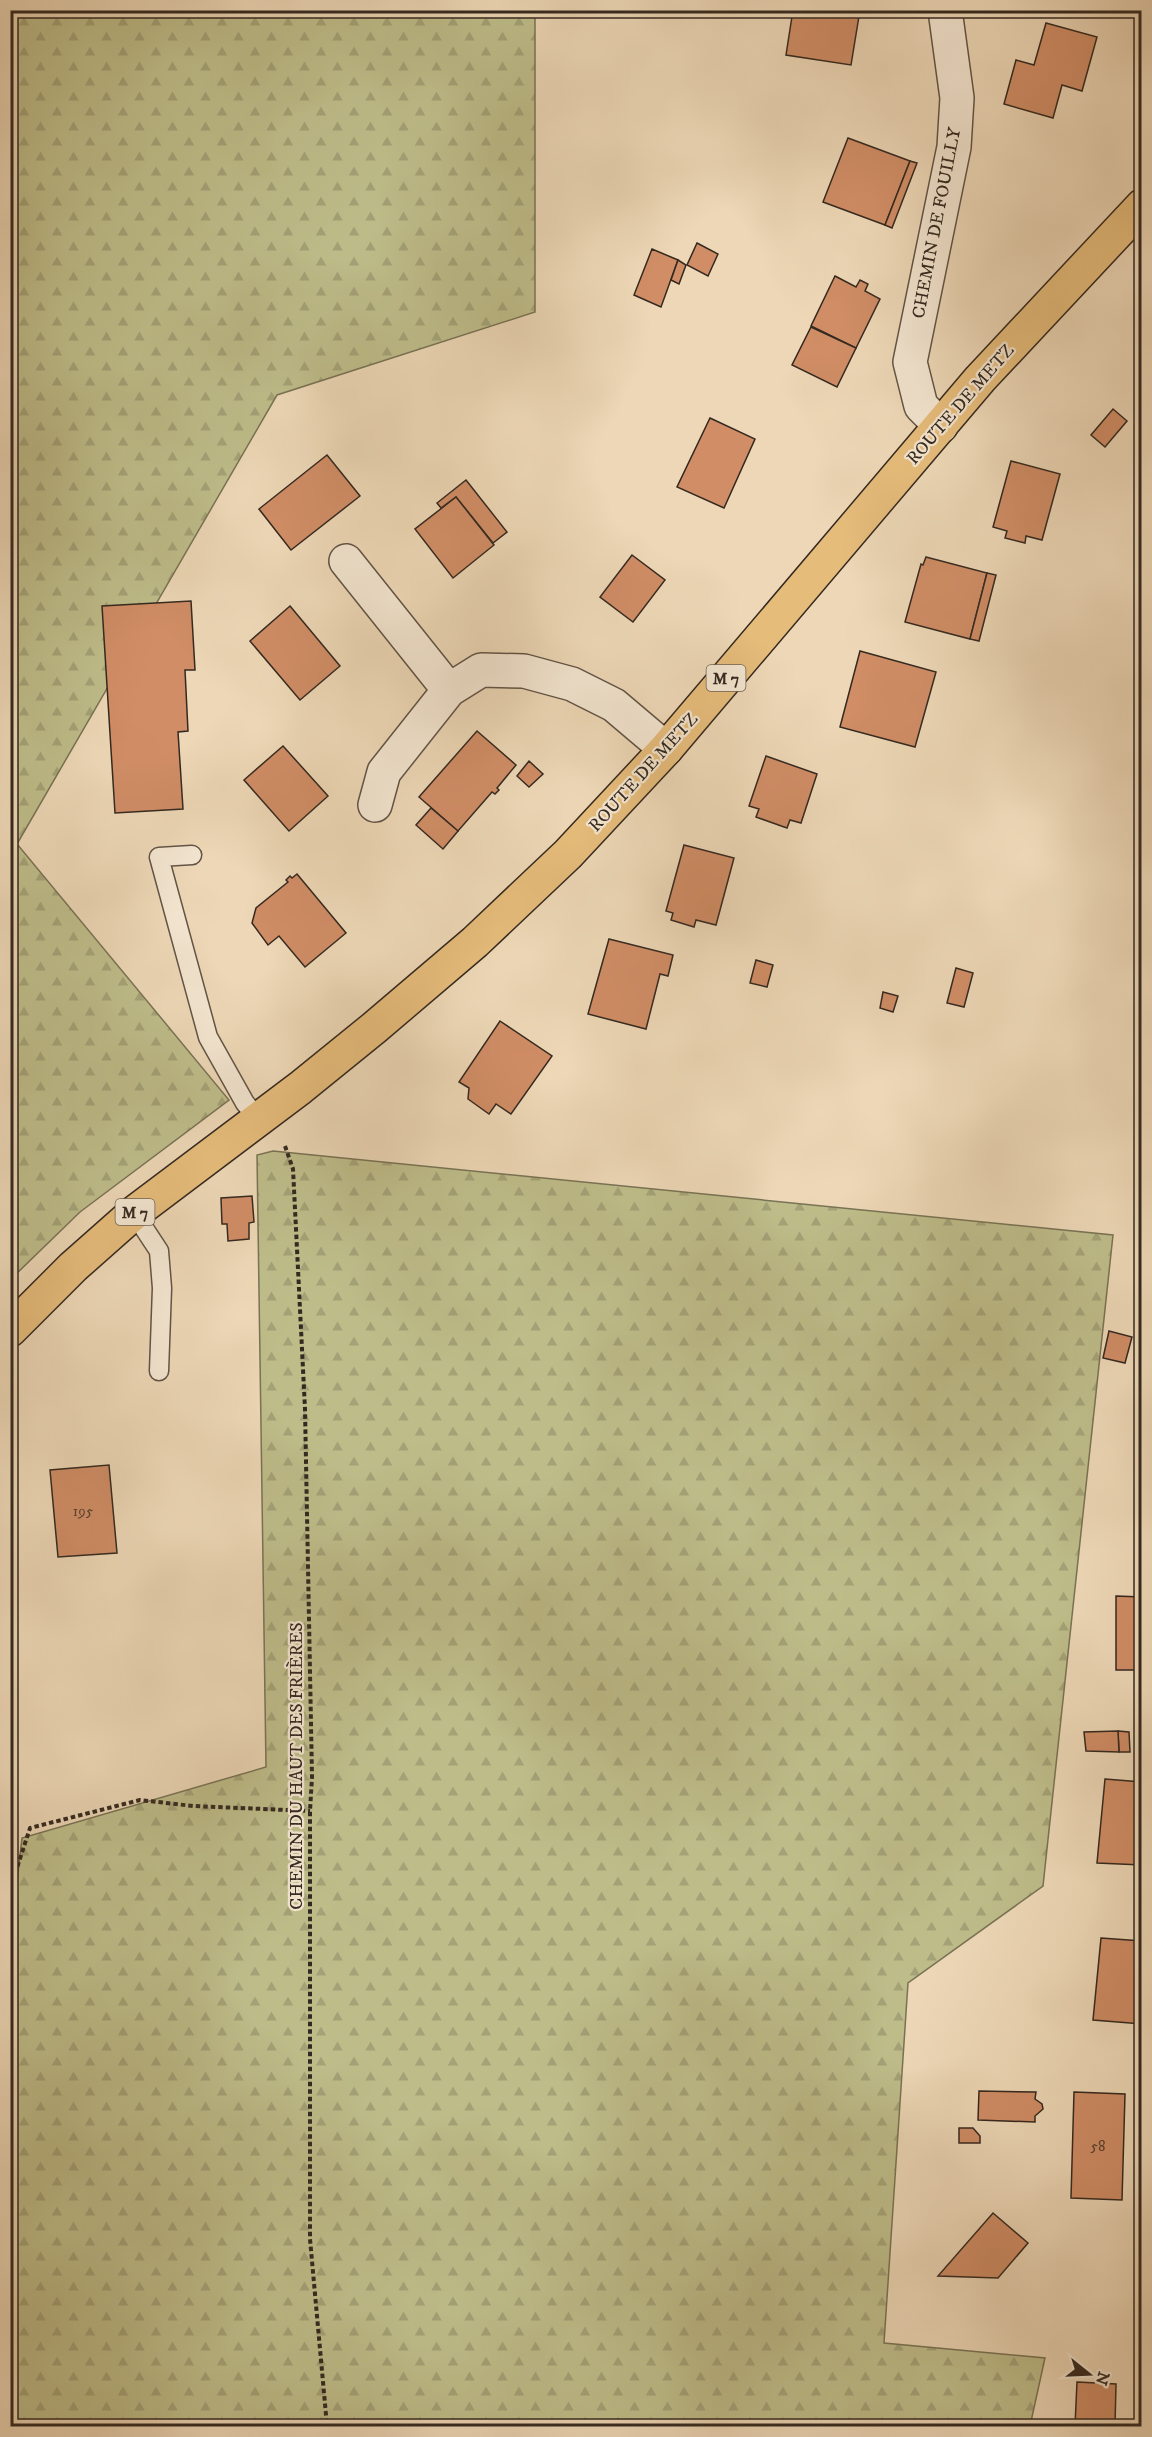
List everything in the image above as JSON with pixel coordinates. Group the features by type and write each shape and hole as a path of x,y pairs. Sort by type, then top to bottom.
{"main road":[{"name":"ROUTE DE METZ","path":"265,1113 365,1036 475,942 568,854 666,749 980,379 1142,206"},
{"name":"M 7","path":"10,1330 74,1267 134,1213 265,1113"}],"street":[{"name":"CHEMIN DE FOUILLY","path":"941,426 921,406 910,362 954,147 957,98 945,10"},
{"path":"346,561 449,690"},
{"path":"375,805 384,772 449,690 481,670 524,671 573,684 614,705 666,749"}],"lane":[{"path":"192,855 159,857 208,1037 245,1103 265,1113"},
{"path":"134,1213 159,1251 162,1288 159,1371"}],"path":[{"name":"CHEMIN DU HAUT DES FRIÈRES","path":"265,1113 293,1169 305,1409 312,1777 310,1811 310,2239 327,2427"},
{"path":"10,1903 13,1880 30,1828 140,1800 193,1806 310,1811"}],"green space":[{"path":"11,11 535,11 535,312 277,395 17,844 229,1100 80,1212 11,1279"},
{"path":"273,1151 1113,1235 1043,1886 908,1983 884,2343 1045,2358 1030,2426 11,2426 10,1943 22,1838 266,1767 257,1155"}],"building":[{"path":"793,10 860,10 851,65 786,55"},
{"path":"1046,23 1097,37 1082,91 1062,85 1053,118 1004,104 1016,60 1034,65"},
{"path":"848,138 910,161 885,225 823,202"},
{"path":"910,161 917,163 892,228 885,225"},
{"path":"697,243 718,254 708,276 687,265"},
{"path":"652,249 678,260 661,307 634,295"},
{"path":"678,260 686,265 679,284 671,280"},
{"path":"835,276 856,287 860,280 868,284 865,291 880,299 856,348 811,326"},
{"path":"811,327 856,348 837,387 792,365"},
{"path":"1113,409 1127,421 1105,447 1091,435"},
{"path":"710,418 755,439 724,508 677,487"},
{"path":"327,455 360,496 291,550 259,509"},
{"path":"1011,461 1060,474 1042,540 1026,536 1025,543 1005,538 1007,531 993,527"},
{"path":"466,480 507,532 493,543 456,497 441,508 437,503"},
{"path":"456,497 494,545 453,578 415,529"},
{"path":"632,555 665,580 633,622 600,597"},
{"path":"926,557 987,573 970,639 905,622 921,564 923,565"},
{"path":"987,573 996,575 979,641 970,639"},
{"path":"191,601 195,670 185,670 188,731 178,732 183,809 115,813 102,606"},
{"path":"290,606 340,666 300,700 250,641"},
{"path":"860,651 936,672 915,747 840,727"},
{"path":"477,731 516,765 497,788 499,790 495,794 492,792 458,831 419,797"},
{"path":"283,746 328,796 289,831 244,780"},
{"path":"766,756 817,774 801,823 790,820 787,828 756,817 759,809 749,806"},
{"path":"529,761 543,774 529,787 517,776"},
{"path":"431,808 458,831 443,849 416,825"},
{"path":"684,845 734,858 716,925 696,920 694,927 671,920 673,913 666,911"},
{"path":"297,874 346,933 305,967 279,936 268,945 252,923 256,908 288,882 286,880 290,876 292,878"},
{"path":"609,939 673,955 668,976 660,974 646,1029 588,1014"},
{"path":"756,960 773,965 767,987 750,983"},
{"path":"956,968 973,973 964,1007 947,1003"},
{"path":"883,992 898,996 893,1012 880,1008"},
{"path":"500,1021 552,1056 511,1114 496,1104 489,1114 468,1099 469,1088 459,1082"},
{"path":"252,1196 254,1222 249,1223 249,1239 228,1241 227,1224 222,1224 221,1198"},
{"path":"1109,1331 1132,1337 1125,1363 1103,1358"},
{"path":"109,1465 117,1553 58,1557 50,1470"},
{"path":"1116,1596 1142,1597 1142,1670 1116,1670"},
{"path":"1118,1731 1129,1732 1130,1752 1119,1752"},
{"path":"1118,1731 1119,1752 1086,1751 1084,1732"},
{"path":"1105,1779 1142,1782 1142,1865 1097,1863"},
{"path":"1101,1938 1142,1941 1142,2024 1093,2020"},
{"path":"979,2091 1036,2092 1035,2099 1042,2104 1043,2109 1035,2116 1035,2122 978,2120"},
{"path":"1074,2092 1125,2094 1122,2200 1071,2198"},
{"path":"959,2128 973,2128 980,2136 980,2143 959,2143"},
{"path":"993,2213 1028,2243 998,2278 938,2276"},
{"path":"1077,2382 1116,2384 1115,2426 1075,2426"}]}
